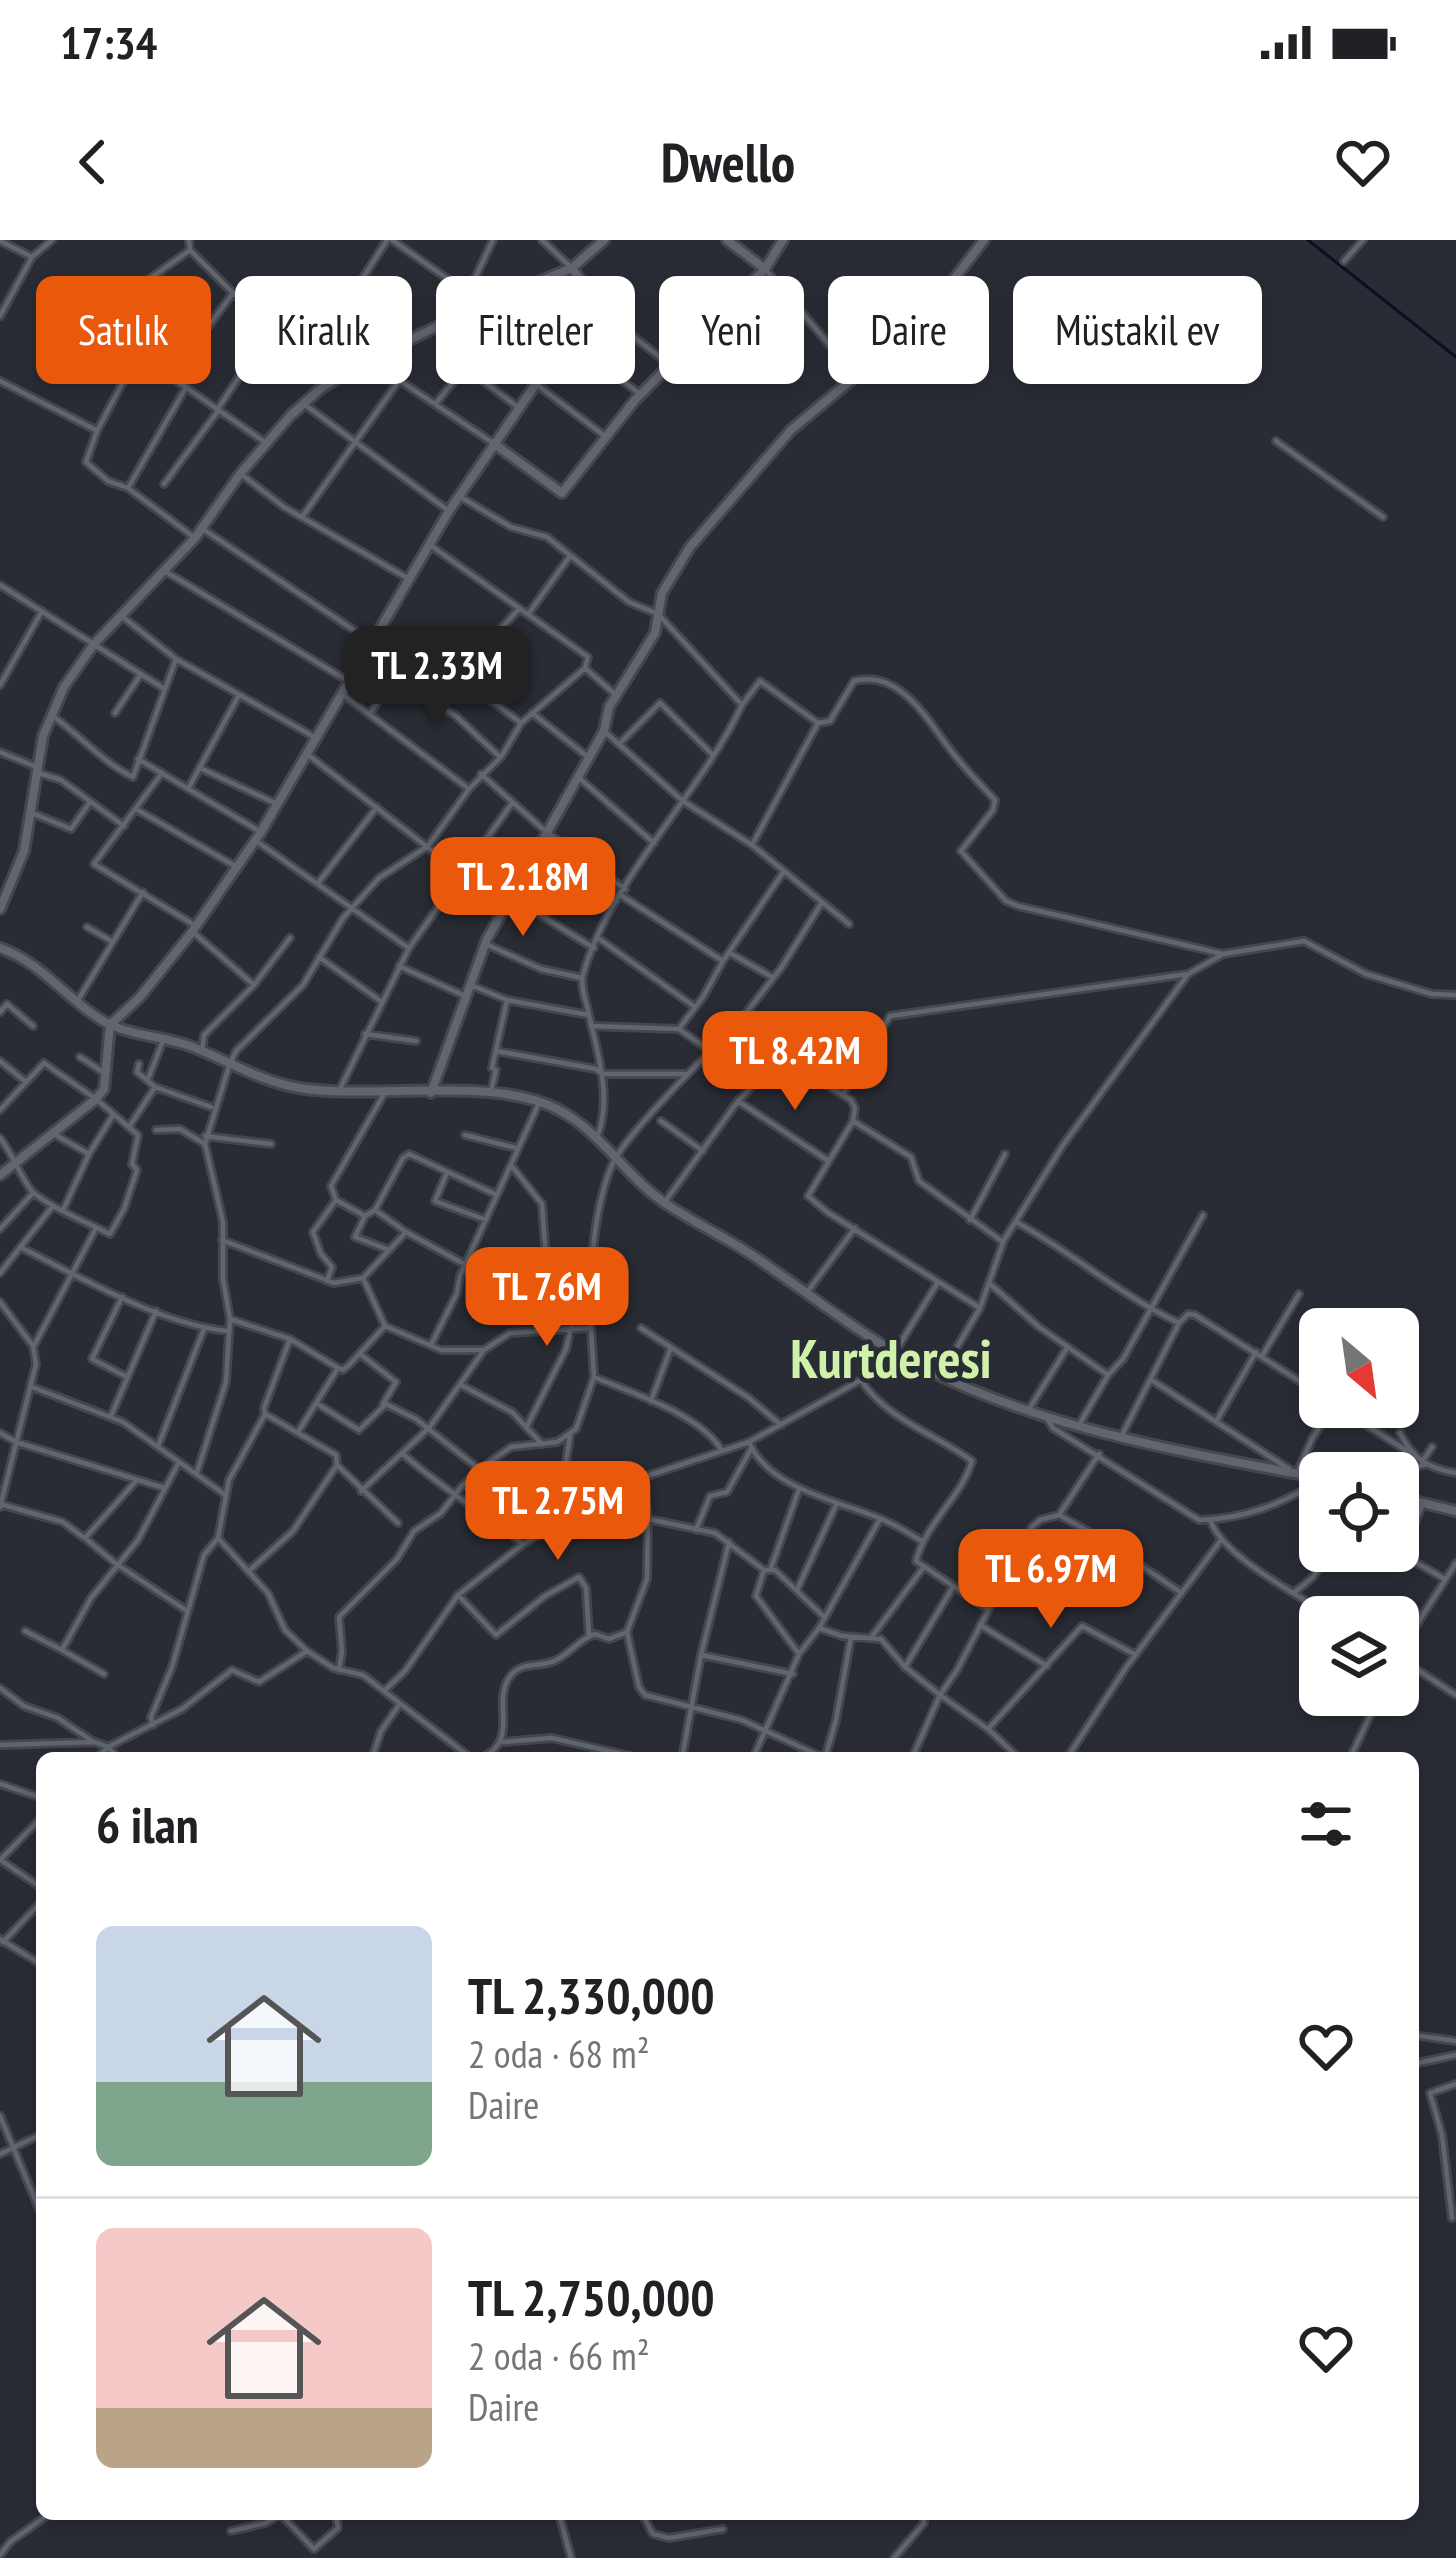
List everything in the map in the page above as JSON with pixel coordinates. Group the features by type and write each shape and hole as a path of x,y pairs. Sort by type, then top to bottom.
{"street":[{"path":"0,316 32,257 52,240"},
{"path":"189,240 190,250 233,293 211,323"},
{"path":"366,276 390,240 444,276"},
{"path":"476,276 493,240"},
{"path":"542,240 578,276"},
{"path":"553,276 572,268 604,240"},
{"path":"727,240 765,269 828,343"},
{"path":"758,276 783,240"},
{"path":"956,276 984,240"},
{"path":"1344,261 1363,240"},
{"path":"1,241 32,257"},
{"path":"153,276 190,250"},
{"path":"635,338 659,356"},
{"path":"408,384 562,493 659,374"},
{"path":"0,381 97,431"},
{"path":"122,384 86,462 108,482 128,488 195,538"},
{"path":"182,384 267,443"},
{"path":"164,484 236,384"},
{"path":"0,909 24,850 49,714 94,644 203,529 240,473 303,404 331,384"},
{"path":"302,517 396,384"},
{"path":"436,403 452,384"},
{"path":"487,384 519,408"},
{"path":"0,1175 104,1089 110,1025 140,997 194,929 258,836 449,511 536,384 606,437"},
{"path":"627,384 640,394"},
{"path":"431,1093 485,944 544,831 604,731 609,707 655,633 662,593 689,547 791,430 846,384"},
{"path":"128,488 186,387"},
{"path":"303,404 449,511"},
{"path":"1276,441 1383,517"},
{"path":"240,473 302,517 409,579"},
{"path":"459,496 511,527 547,537 629,602 658,614 742,705"},
{"path":"203,529 373,643"},
{"path":"197,1472 226,1382 230,1319 218,1191 205,1140 236,1051 303,985 328,938 379,878 428,846 481,774 501,757 521,723 555,698 585,668 588,657 430,545"},
{"path":"529,613 569,556"},
{"path":"162,569 348,681"},
{"path":"0,585 163,688"},
{"path":"458,675 521,607"},
{"path":"0,685 42,611"},
{"path":"120,615 176,658 316,738"},
{"path":"384,628 521,723"},
{"path":"49,714 84,738 107,763 133,777 176,658"},
{"path":"585,668 616,695"},
{"path":"115,713 141,674"},
{"path":"370,713 394,679 456,716 501,757"},
{"path":"597,1137 604,1113 602,1074 582,979 623,892 760,681 818,723 830,721 854,681 863,679 897,689 915,700 955,756 995,800 961,851 1006,901 1223,954"},
{"path":"341,692 469,789"},
{"path":"188,789 239,695"},
{"path":"621,742 660,704 712,755"},
{"path":"532,713 588,757"},
{"path":"752,845 818,723"},
{"path":"604,731 683,801 752,845 849,924"},
{"path":"0,752 61,780 124,826"},
{"path":"307,754 461,873 594,948"},
{"path":"138,759 258,836 409,948"},
{"path":"200,768 277,804"},
{"path":"162,773 94,864 194,929 254,985"},
{"path":"481,774 544,831 723,961"},
{"path":"578,777 654,843"},
{"path":"32,813 71,829 90,802"},
{"path":"339,1091 409,948 512,803"},
{"path":"318,883 377,807"},
{"path":"136,809 236,866"},
{"path":"679,1029 784,871"},
{"path":"78,1000 143,892"},
{"path":"736,1026 820,904"},
{"path":"87,927 114,943"},
{"path":"202,1051 204,1035 254,985 290,938"},
{"path":"598,938 694,1007"},
{"path":"876,1015 1188,974 1223,954 1304,941 1366,974 1432,994 1456,995"},
{"path":"485,944 541,969 582,979"},
{"path":"0,948 21,957 110,1025 164,1038 298,1088 384,1094 491,1093 555,1107 597,1137 664,1203 897,1354 940,1376 1028,1410 1121,1437 1297,1474"},
{"path":"728,952 772,976"},
{"path":"319,957 382,1002"},
{"path":"399,965 465,996"},
{"path":"940,1376 980,1308 1003,1242 1063,1145 1188,974"},
{"path":"472,986 507,1000 589,1015"},
{"path":"491,1093 507,1000"},
{"path":"0,1012 8,1004 33,1026"},
{"path":"843,1094 890,1016"},
{"path":"355,1020 370,1024"},
{"path":"562,1519 571,1435 580,1424 594,1377 590,1298 601,1209 616,1157 708,1054 679,1029 591,1026"},
{"path":"364,1034 416,1041"},
{"path":"148,1079 164,1038"},
{"path":"496,1051 596,1069 602,1074 687,1074"},
{"path":"80,1057 103,1072"},
{"path":"664,1203 738,1101 781,1057 843,1094 855,1108 853,1121 808,1196 980,1308"},
{"path":"0,1061 26,1082"},
{"path":"0,1110 44,1063 138,1135 132,1164 136,1170 110,1234 33,1193 0,1138"},
{"path":"140,1064 137,1072 155,1087 213,1108"},
{"path":"129,1127 155,1087"},
{"path":"365,1216 336,1200 332,1186 384,1094"},
{"path":"738,1101 827,1160"},
{"path":"430,1346 458,1293 466,1264 539,1102"},
{"path":"64,1208 113,1115"},
{"path":"661,1121 703,1151"},
{"path":"853,1121 911,1157 919,1181 1003,1242"},
{"path":"156,1130 180,1129 205,1140 271,1144"},
{"path":"52,1133 89,1154"},
{"path":"465,1135 516,1148"},
{"path":"388,1250 355,1237 409,1154 497,1195"},
{"path":"970,1220 1005,1154"},
{"path":"509,1164 542,1204 551,1328"},
{"path":"447,1173 435,1201 487,1220"},
{"path":"0,1229 33,1193"},
{"path":"327,1282 332,1267 313,1232 336,1200"},
{"path":"0,1274 52,1207"},
{"path":"375,1210 466,1264 549,1288"},
{"path":"1079,1425 1108,1375 1123,1359 1204,1215"},
{"path":"1016,1222 1179,1323"},
{"path":"33,1346 96,1228"},
{"path":"807,1292 855,1228"},
{"path":"222,1240 327,1282 362,1279 406,1232"},
{"path":"22,1248 156,1311 204,1329 228,1331"},
{"path":"362,1279 385,1326 441,1350 484,1351"},
{"path":"386,1690 406,1671 458,1595 523,1544 642,1476 750,1445 861,1380 897,1354 938,1282"},
{"path":"988,1283 1108,1375"},
{"path":"1216,1421 1299,1294"},
{"path":"123,1295 92,1359 127,1377"},
{"path":"0,1302 33,1346 36,1364 0,1505 63,1522 187,1611"},
{"path":"111,1418 156,1311"},
{"path":"1121,1437 1179,1323 1188,1315 1299,1380"},
{"path":"230,1319 290,1339 343,1370 385,1326"},
{"path":"527,1426 566,1349 571,1328"},
{"path":"361,1491 429,1428 484,1351 510,1333 591,1328"},
{"path":"640,1328 782,1425"},
{"path":"158,1446 204,1329"},
{"path":"153,1725 151,1717 172,1667 204,1556 218,1538 224,1494 265,1414 290,1339"},
{"path":"651,1401 671,1347"},
{"path":"1028,1410 1067,1348"},
{"path":"316,1403 358,1430 383,1404 396,1382 360,1354"},
{"path":"298,1432 338,1368"},
{"path":"594,1377 707,1432 723,1451"},
{"path":"861,1380 916,1428 972,1461 957,1495 946,1503 922,1541 916,1561 986,1608"},
{"path":"1153,1381 1297,1474"},
{"path":"461,1385 508,1409 542,1444"},
{"path":"32,1387 111,1418 224,1494"},
{"path":"383,1404 412,1416 481,1469"},
{"path":"265,1414 336,1455 337,1465 398,1523"},
{"path":"1048,1416 1053,1428 1199,1520 1274,1508 1299,1492"},
{"path":"1297,1474 1320,1428"},
{"path":"1369,1428 1408,1452"},
{"path":"1400,1432 1410,1452"},
{"path":"0,1433 164,1488"},
{"path":"339,1670 341,1615 398,1558 414,1532 441,1513 481,1469 511,1448 571,1435"},
{"path":"750,1445 799,1489 880,1519 922,1541"},
{"path":"696,1530 710,1496 727,1492 750,1445"},
{"path":"1419,1465 1432,1447"},
{"path":"404,1454 523,1544"},
{"path":"915,1752 940,1695 1032,1528 1040,1520 1059,1515 1099,1454"},
{"path":"1419,1461 1456,1473"},
{"path":"62,1650 115,1563 138,1540 178,1464"},
{"path":"250,1570 292,1532 337,1465"},
{"path":"642,1476 648,1519 647,1579 627,1632 639,1687 645,1695 767,1730 812,1752"},
{"path":"85,1538 136,1481"},
{"path":"799,1489 756,1596 799,1654"},
{"path":"1419,1502 1456,1511"},
{"path":"1419,1512 1424,1503"},
{"path":"797,1590 836,1505"},
{"path":"1059,1515 1181,1592"},
{"path":"648,1519 715,1533 797,1590 824,1617"},
{"path":"756,1752 799,1654 819,1628 880,1519"},
{"path":"1210,1520 1221,1540 1301,1596"},
{"path":"218,1538 250,1570 268,1593 285,1630 307,1651 339,1670 364,1675 463,1752"},
{"path":"1071,1752 1221,1540"},
{"path":"683,1752 729,1542"},
{"path":"1419,1621 1456,1563"},
{"path":"1419,1564 1444,1579"},
{"path":"872,1637 923,1568"},
{"path":"1295,1592 1316,1572"},
{"path":"458,1595 496,1635 545,1595 579,1577 586,1588 590,1636"},
{"path":"905,1667 953,1587"},
{"path":"978,1624 1047,1666"},
{"path":"988,1729 1084,1626 1136,1655"},
{"path":"819,1628 887,1643 905,1667 1013,1752"},
{"path":"26,1631 104,1674"},
{"path":"494,1752 501,1742 506,1684 513,1673 524,1665 554,1662 590,1636 608,1640 627,1632"},
{"path":"826,1752 851,1636"},
{"path":"102,1752 182,1709 232,1670 259,1682 307,1651"},
{"path":"701,1655 793,1674"},
{"path":"1419,1670 1456,1695"},
{"path":"0,1688 24,1706 58,1718 112,1752"},
{"path":"374,1752 380,1731 400,1703"},
{"path":"1353,1752 1370,1716"},
{"path":"501,1742 552,1738 613,1752"},
{"path":"0,1745 95,1742"},
{"path":"0,1784 36,1796"},
{"path":"36,1822 0,1860 36,1884"},
{"path":"36,1906 2,1941 36,1961"},
{"path":"32,1910 36,1913"},
{"path":"1419,2036 1456,2041"},
{"path":"1419,2063 1456,2055"},
{"path":"1452,2218 1442,2135 1430,2093 1456,2084"},
{"path":"0,2116 36,2201"},
{"path":"0,2154 36,2137"},
{"path":"0,2555 41,2520"},
{"path":"231,2531 273,2520"},
{"path":"286,2520 314,2549 338,2528 337,2520"},
{"path":"561,2520 572,2558"},
{"path":"645,2520 653,2534 669,2539 724,2529"},
{"path":"894,2558 924,2520"}],"waterway":[{"path":"1308,240 1456,357"}],"district":[{"name":"Kurtderesi","path":"891,1358"}]}
